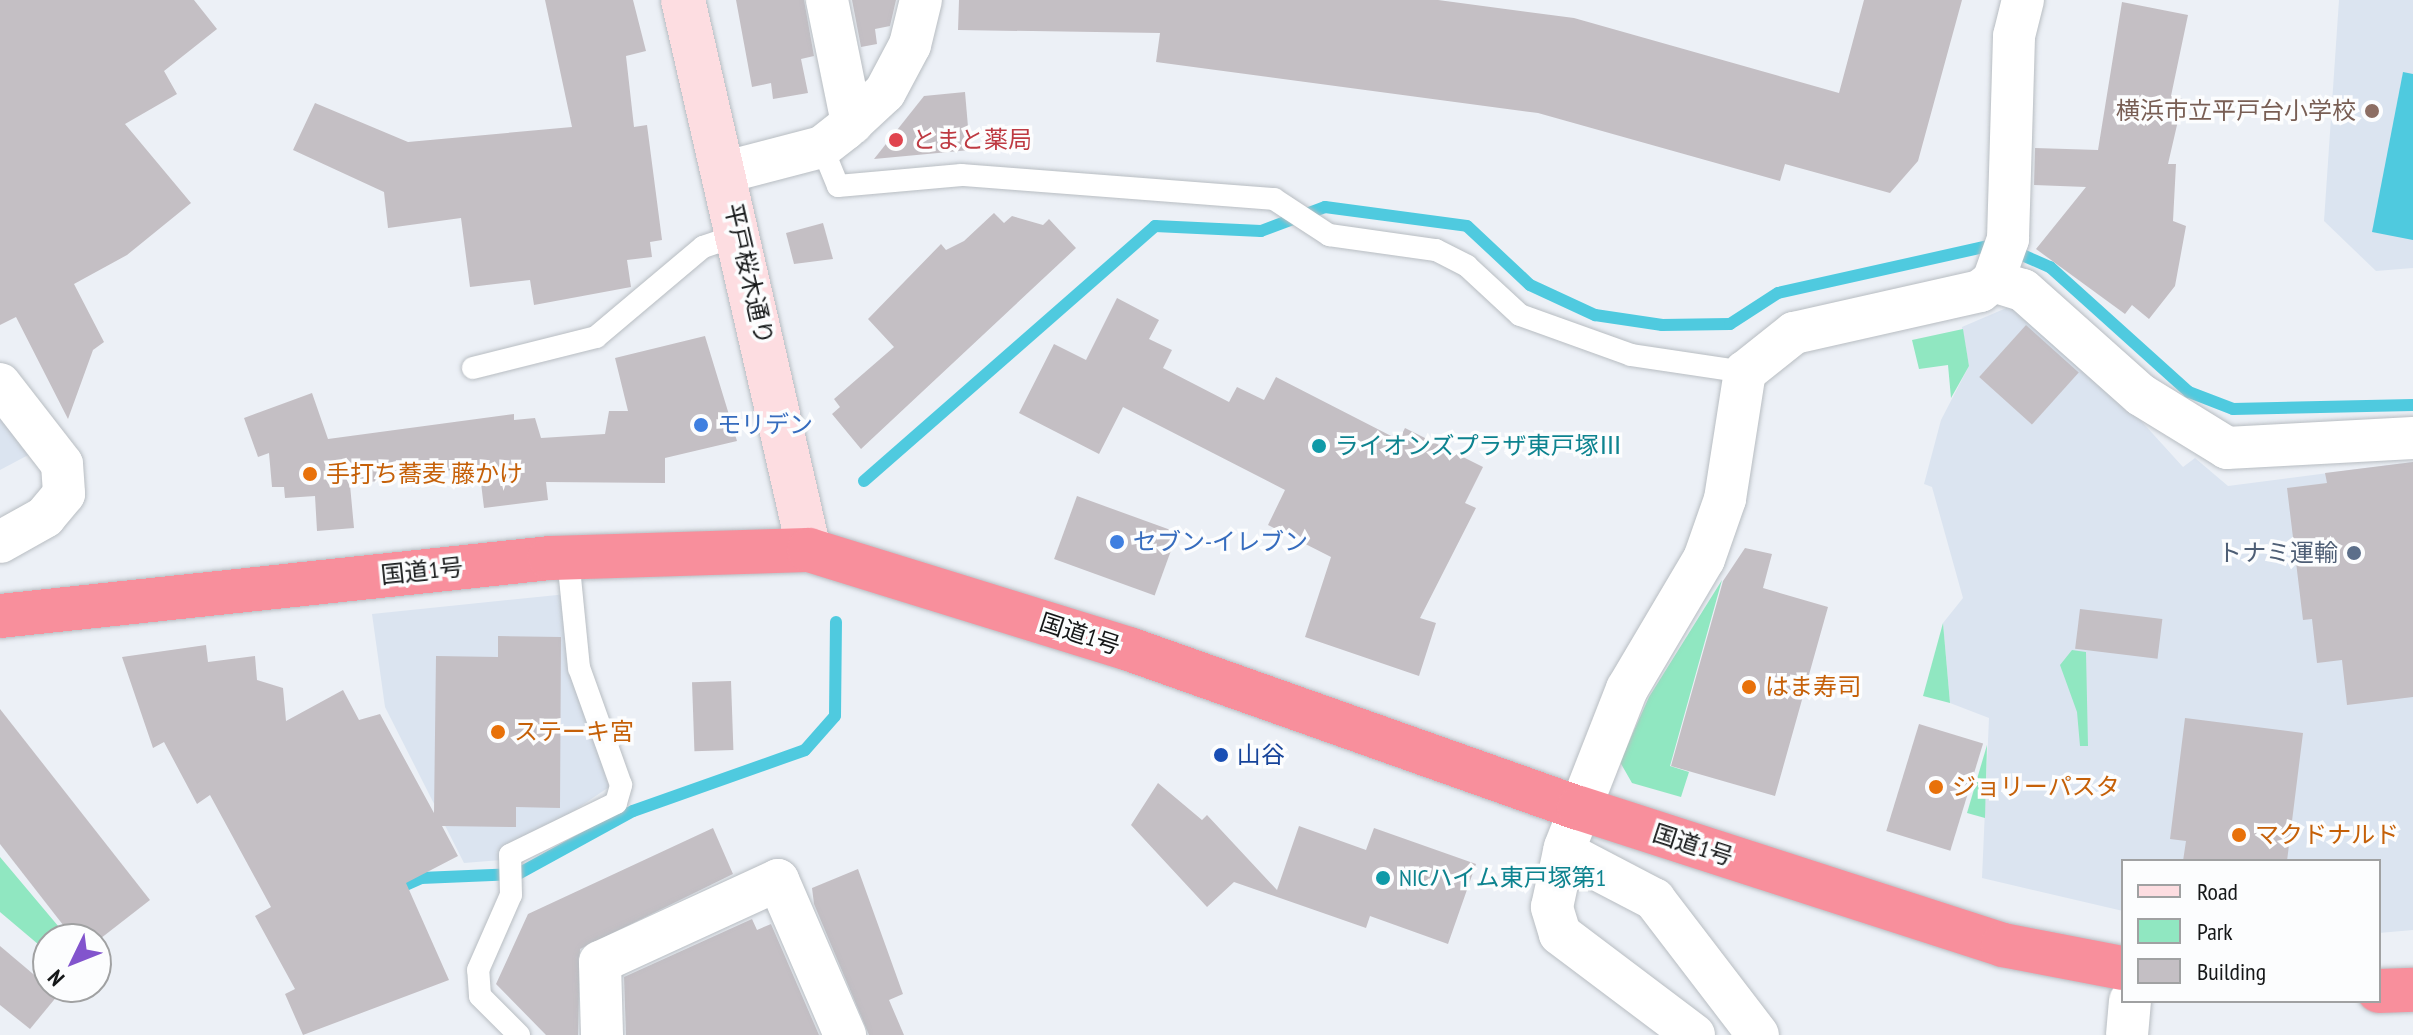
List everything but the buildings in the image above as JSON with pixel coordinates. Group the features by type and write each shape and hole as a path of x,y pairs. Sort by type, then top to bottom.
{"highway":[{"name":"国道1号","path":"0,616 568,558 809,550 1129,649 1579,808 2003,945 2121,968"},
{"path":"2381,991 2413,990"}],"main road":[{"name":"平戸桜木通り","path":"683,0 726,172 809,550"}],"street":[{"path":"827,0 837,135"},
{"path":"726,172 837,135 885,92 910,45 921,0"},
{"path":"1694,1035 1560,934 1552,907 1564,852 1627,689 1704,559 1725,499 1745,372 1794,333 1980,291 1993,281 2008,239 2014,36 2023,0"},
{"path":"1993,281 2023,290 2141,395 2227,448 2413,438"},
{"path":"0,384 62,464 64,494 45,517 0,542"},
{"path":"1564,852 1654,899 1758,1035"},
{"path":"602,1035 600,962 778,880 845,1035"},
{"path":"2127,1035 2130,1003"}],"lane":[{"path":"837,135 838,186 962,175 1274,199 1329,235 1436,250 1467,266 1520,315 1631,355 1745,372"},
{"path":"473,368 596,337 703,247 740,234"},
{"path":"519,1035 480,996 478,970 511,895 509,861 616,803 621,785 579,668 568,558"}],"shaded area":[{"name":"横浜市立平戸台小学校","path":"2339,0 2413,0 2413,268 2376,271 2324,221"},
{"path":"2011,306 2083,357 2183,467 2195,458 2228,486 2413,462 2413,930 2381,933 2381,859 2121,859 2121,911 1982,878 1989,718 1950,703 1943,623 1963,598 1932,487 1924,484 1941,420 1969,366 1962,327"},
{"path":"0,403 32,453 0,470"},
{"path":"567,594 572,666 609,787 501,860 464,863 385,707 372,614"}],"green space":[{"path":"1963,329 1969,366 1951,398 1948,365 1919,369 1912,340"},
{"path":"1722,580 1670,766 1689,772 1681,797 1632,783 1620,762 1649,697"},
{"path":"1943,623 1950,703 1923,696"},
{"path":"2072,650 2086,652 2088,746 2080,746 2077,712 2060,665"},
{"path":"1987,745 1985,818 1967,813"},
{"path":"0,857 56,923 32,923 32,939 0,912"}],"water":[{"path":"2403,72 2413,74 2413,240 2372,232"}],"waterway":[{"path":"864,481 1155,226 1261,231 1325,207 1467,226 1530,285 1595,315 1662,325 1730,324 1778,293 1997,244 2050,267 2189,392 2233,409 2413,405"},
{"path":"392,891 421,878 518,874 633,811 805,750 835,716 836,622"}],"place":[{"name":"横浜市立平戸台小学校","path":"2372,111"},
{"name":"とまと薬局","path":"896,140"},
{"name":"モリデン","path":"701,425"},
{"name":"ライオンズプラザ東戸塚Ⅲ","path":"1319,446"},
{"name":"手打ち蕎麦 藤かけ","path":"310,474"},
{"name":"セブン-イレブン","path":"1117,542"},
{"name":"トナミ運輸","path":"2354,553"},
{"name":"はま寿司","path":"1749,687"},
{"name":"ステーキ宮","path":"498,732"},
{"name":"山谷","path":"1221,755"},
{"name":"ジョリーパスタ","path":"1936,787"},
{"name":"マクドナルド","path":"2239,835"},
{"name":"NICハイム東戸塚第1","path":"1383,878"}]}
